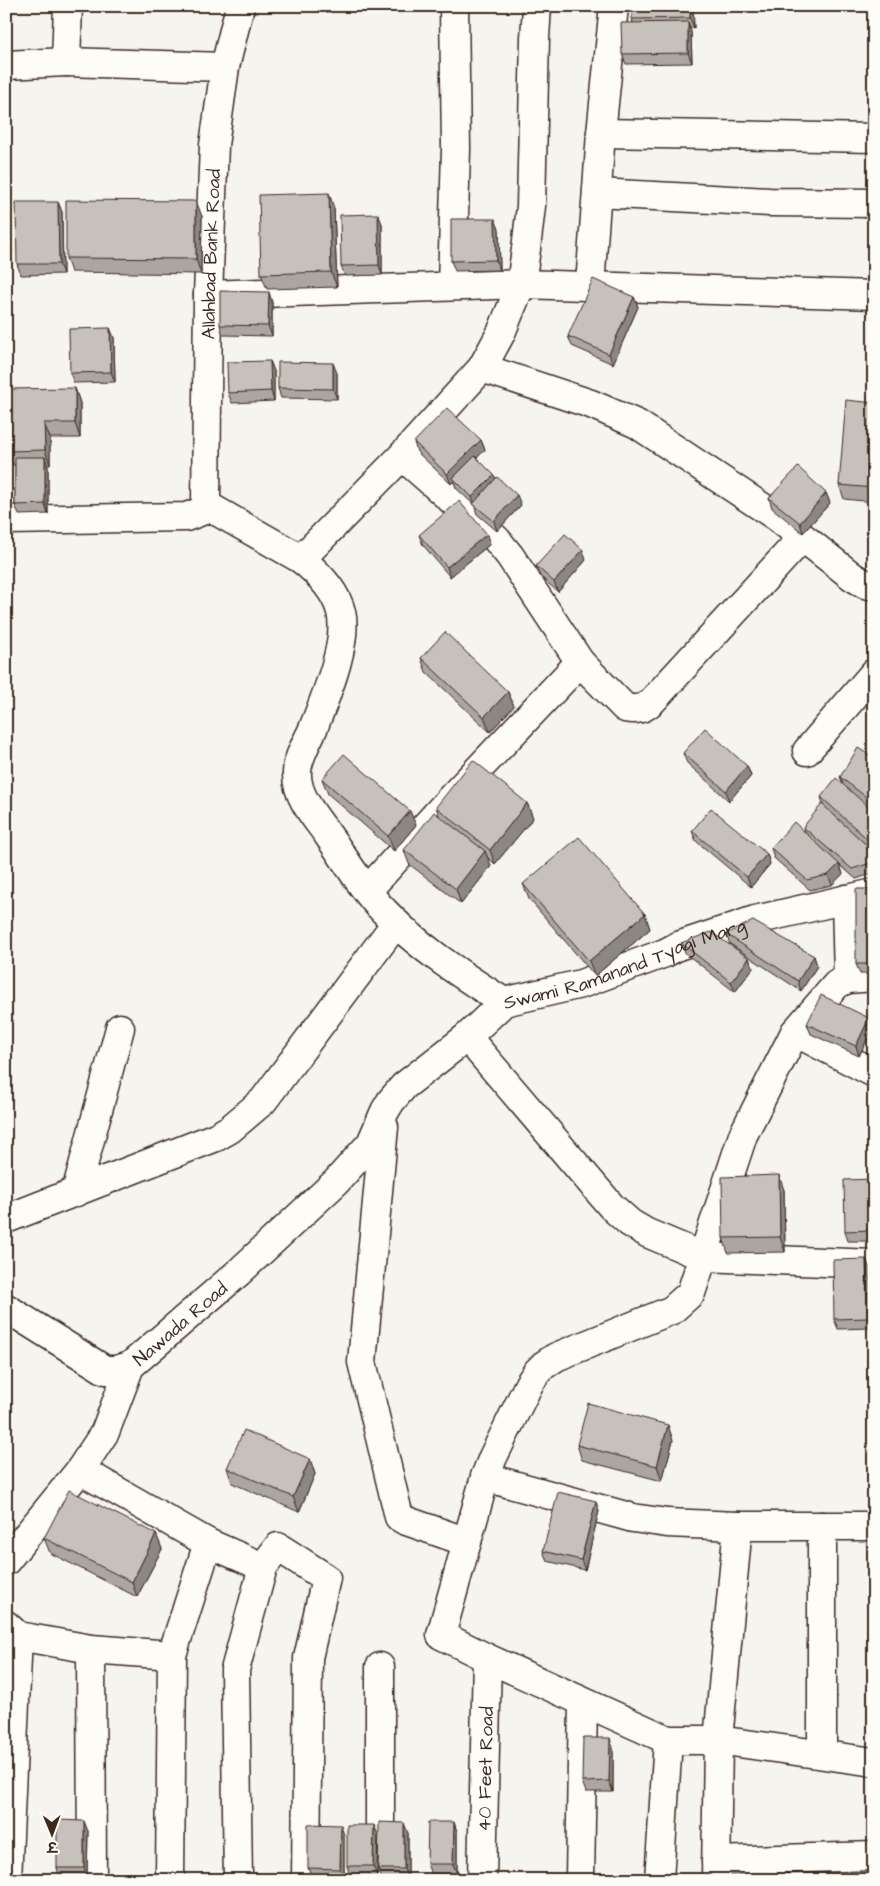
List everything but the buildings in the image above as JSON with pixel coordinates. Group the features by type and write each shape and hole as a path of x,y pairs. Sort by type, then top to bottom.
{"street":[{"path":"66,62 68,6"},
{"name":"Allahbad Bank Road","path":"206,505 208,295 214,145 225,67 240,6"},
{"path":"452,286 456,150 454,6"},
{"path":"301,559 402,456 482,368 501,333 521,284 531,206 535,38 538,6"},
{"path":"590,286 601,133 614,6"},
{"path":"6,64 66,62 225,67"},
{"path":"601,133 874,138"},
{"path":"597,193 770,202 874,203"},
{"path":"208,295 521,284 874,295"},
{"path":"482,368 591,404 637,424 777,517 864,584 874,586"},
{"path":"402,456 497,540 510,556 580,662 625,708 634,710 647,706 802,538"},
{"path":"6,520 186,517 202,511 206,505 301,559 314,570 335,598 342,613 341,641 328,692 300,758 296,774 298,784 308,806 368,892 396,923 413,940 454,970 504,1002"},
{"path":"368,892 451,798 580,662"},
{"path":"807,751 874,673"},
{"name":"Swami Ramanand Tyagi Marg","path":"385,1111 391,1100 404,1086 467,1037 504,1002 581,984 665,953 678,946 755,920 874,893"},
{"path":"846,899 861,978 837,984 794,1032 743,1135 691,1294 672,1310 556,1357 537,1372 529,1384 485,1477 441,1635 487,1658 668,1740 718,1740 874,1762"},
{"path":"6,1219 216,1138 230,1129 263,1101 396,923"},
{"path":"76,1192 120,1028"},
{"path":"794,1032 874,1073"},
{"path":"467,1037 612,1207 630,1223 648,1233 704,1257 874,1264"},
{"path":"385,1111 362,1362 399,1517 467,1542"},
{"name":"Nawada Road","path":"6,1561 80,1470 105,1432 130,1366 238,1272 336,1182 372,1143 385,1111"},
{"path":"6,1308 105,1370 116,1370 130,1366"},
{"path":"80,1470 208,1543 263,1567"},
{"path":"485,1477 633,1518 667,1523 738,1526 874,1526"},
{"path":"738,1526 718,1740 716,1870 874,1856"},
{"path":"822,1526 822,1754"},
{"path":"170,1880 172,1654 208,1543"},
{"path":"238,1880 235,1670 263,1567 278,1547 326,1578 308,1658 306,1880"},
{"path":"7,1880 10,1639 92,1649 172,1654"},
{"path":"92,1649 92,1880"},
{"name":"40 Feet Road","path":"482,1880 487,1658"},
{"path":"380,1667 380,1880"},
{"path":"580,1880 583,1702"},
{"path":"660,1880 668,1740"}]}
